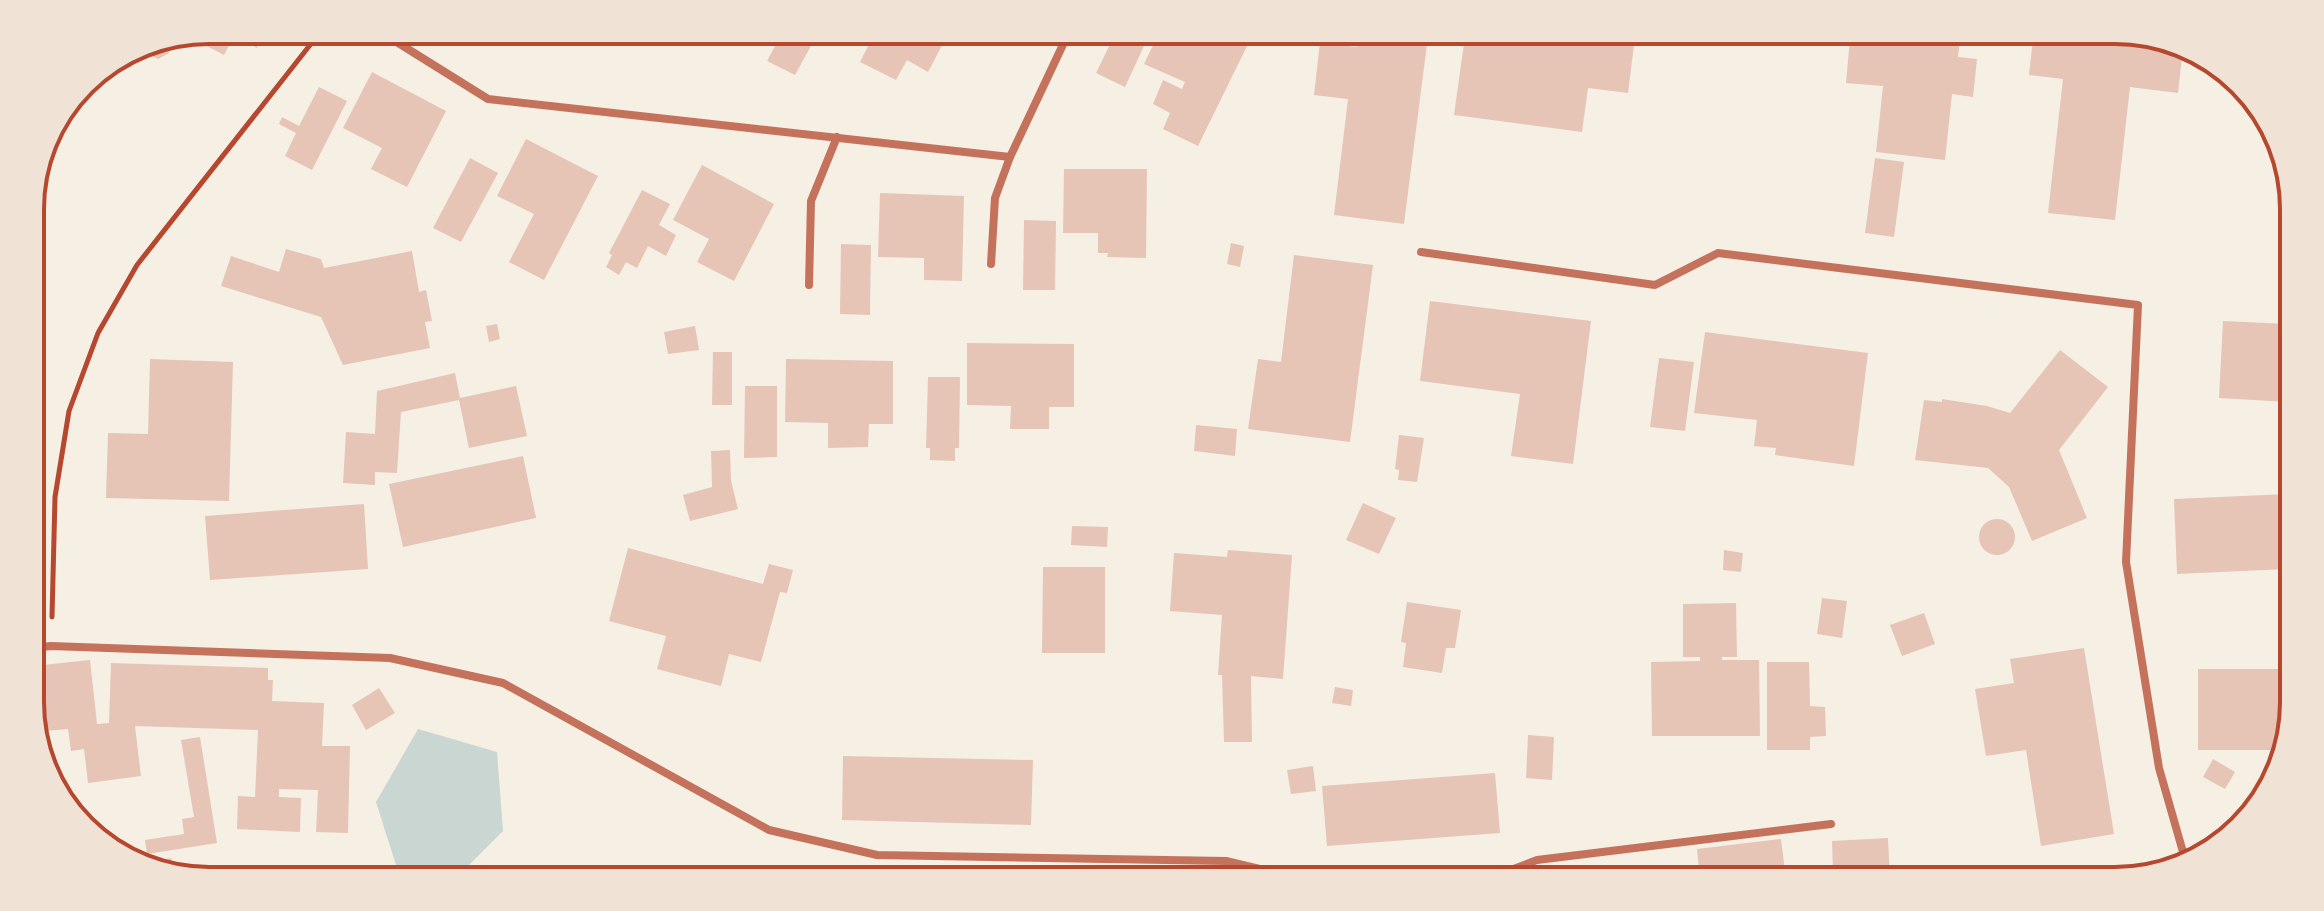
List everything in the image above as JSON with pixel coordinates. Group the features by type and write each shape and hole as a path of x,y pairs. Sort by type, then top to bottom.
{"street":[{"path":"400,44 488,99 1010,157"},
{"path":"991,264 995,198 1010,157 1063,44"},
{"path":"809,285 811,201 837,137"},
{"path":"1421,252 1655,285 1718,253 2138,305 2126,562 2159,768 2183,852"},
{"path":"44,647 390,658 503,683 769,830 877,855 1226,861 1251,867"},
{"path":"1519,867 1537,860 1831,824"}],"path":[{"path":"51,646 55,497 69,411 98,333 137,265 311,44"}],"shaded area":[{"path":"418,729 497,752 503,831 467,867 396,865 376,802"}],"building":[{"path":"203,44 230,44 224,55"},
{"path":"776,44 812,44 795,75 767,61"},
{"path":"869,44 943,44 928,72 907,60 896,80 860,62"},
{"path":"1110,44 1145,44 1125,87 1096,73"},
{"path":"1154,44 1248,44 1198,146 1163,129 1170,113 1153,104 1163,80 1182,89 1185,82 1144,64"},
{"path":"1320,44 1356,47 1356,44 1427,44 1404,224 1334,215 1348,99 1314,95"},
{"path":"1464,44 1634,44 1628,93 1588,88 1582,132 1454,115"},
{"path":"1849,44 1959,44 1958,57 1977,59 1973,97 1952,94 1945,160 1876,152 1883,86 1846,83"},
{"path":"2032,44 2137,45 2182,58 2178,93 2130,87 2115,220 2048,213 2063,79 2029,75"},
{"path":"168,49 169,53 158,59 150,55"},
{"path":"372,72 446,111 407,187 371,169 382,148 343,128"},
{"path":"319,87 347,101 312,170 285,156 296,133 279,124 282,117 299,126"},
{"path":"526,139 598,176 544,280 509,262 534,214 497,196"},
{"path":"470,158 498,173 461,242 433,228"},
{"path":"1875,158 1904,162 1894,237 1865,233"},
{"path":"702,165 774,204 734,281 697,262 709,239 673,220"},
{"path":"1064,169 1147,169 1146,258 1107,257 1108,253 1098,253 1098,233 1063,233"},
{"path":"642,190 670,204 659,225 676,235 666,256 648,246 637,268 626,262 619,275 606,267 612,255 609,253"},
{"path":"880,193 964,196 962,281 924,280 924,258 878,257"},
{"path":"1024,220 1056,221 1055,290 1023,290"},
{"path":"1231,243 1244,246 1240,267 1227,264"},
{"path":"841,244 871,245 870,315 840,314"},
{"path":"286,249 321,259 324,268 412,251 419,292 426,290 432,321 425,322 430,348 343,365 321,317 221,286 231,256 279,272"},
{"path":"1294,255 1373,265 1350,442 1248,429 1258,359 1281,362"},
{"path":"1430,301 1591,321 1573,464 1511,456 1520,394 1420,381"},
{"path":"2223,321 2280,324 2280,401 2219,398"},
{"path":"497,324 500,339 489,342 486,326"},
{"path":"695,326 699,350 668,354 664,332"},
{"path":"1705,332 1868,353 1854,466 1775,455 1776,448 1754,446 1757,420 1694,413"},
{"path":"967,343 1074,344 1074,407 1049,407 1049,429 1010,429 1011,406 967,405"},
{"path":"2060,350 2108,387 2059,450 2087,518 2032,541 2009,487 1988,468 1915,460 1924,400 1942,402 1942,399 2010,413"},
{"path":"713,352 732,352 732,405 712,405"},
{"path":"1659,358 1694,362 1685,431 1650,427"},
{"path":"150,359 233,362 229,501 106,498 108,433 148,434"},
{"path":"786,359 893,361 893,424 869,424 868,447 828,448 828,423 785,422"},
{"path":"455,373 460,398 516,386 527,436 469,448 459,400 401,412 397,473 375,472 375,485 343,483 346,432 375,434 377,391"},
{"path":"928,377 960,377 959,448 955,448 955,461 930,460 930,448 926,448"},
{"path":"745,386 777,386 777,457 744,458"},
{"path":"1196,425 1237,429 1235,456 1194,451"},
{"path":"1399,435 1424,438 1417,482 1398,480 1399,470 1395,469"},
{"path":"730,450 731,481 738,509 690,521 683,495 712,487 711,451"},
{"path":"523,456 536,518 403,547 389,484"},
{"path":"2280,494 2280,569 2177,574 2174,499"},
{"path":"1363,503 1396,518 1379,554 1346,540"},
{"path":"364,504 368,569 210,580 205,516"},
{"path":"1997,519 2010,524 2015,537 2010,550 1997,555 1984,550 1979,537 1984,524"},
{"path":"1072,526 1108,527 1107,547 1071,545"},
{"path":"628,548 763,584 769,564 793,570 787,593 780,592 761,662 729,654 721,686 657,669 666,636 609,621"},
{"path":"1228,550 1292,555 1283,679 1251,676 1252,742 1224,742 1222,675 1218,675 1222,615 1170,611 1174,553 1227,557"},
{"path":"1724,550 1743,553 1741,572 1723,570"},
{"path":"1043,567 1105,567 1105,653 1042,653"},
{"path":"1822,598 1847,601 1842,638 1817,634"},
{"path":"1407,602 1461,610 1455,648 1446,648 1442,673 1403,667 1406,643 1401,642"},
{"path":"1736,603 1737,657 1722,657 1722,660 1759,660 1760,736 1652,736 1651,662 1700,661 1700,657 1683,657 1683,604"},
{"path":"1924,613 1935,644 1902,656 1890,625"},
{"path":"2084,648 2114,834 2041,846 2026,750 1986,756 1975,689 2014,683 2010,659"},
{"path":"90,660 97,724 109,723 111,663 268,668 268,680 273,680 272,701 324,703 322,746 350,746 348,833 316,832 318,790 279,789 279,797 301,798 300,832 237,829 238,796 255,797 258,730 135,726 141,776 88,783 84,749 71,751 68,729 46,731 44,665"},
{"path":"1767,662 1809,662 1810,706 1825,707 1826,736 1810,737 1810,750 1767,750"},
{"path":"2198,669 2280,669 2280,713 2272,750 2198,750"},
{"path":"1335,687 1353,690 1351,706 1332,703"},
{"path":"379,688 395,713 366,730 352,705"},
{"path":"1528,735 1554,737 1552,780 1526,778"},
{"path":"200,737 217,843 147,854 145,840 184,834 182,819 194,817 181,740"},
{"path":"843,756 1033,760 1031,825 842,820"},
{"path":"2213,759 2235,772 2225,789 2203,777"},
{"path":"1313,766 1316,791 1291,794 1287,770"},
{"path":"1495,773 1500,833 1327,846 1322,786"},
{"path":"1888,838 1889,867 1833,867 1832,841"},
{"path":"1781,839 1784,867 1699,867 1697,849"}]}
